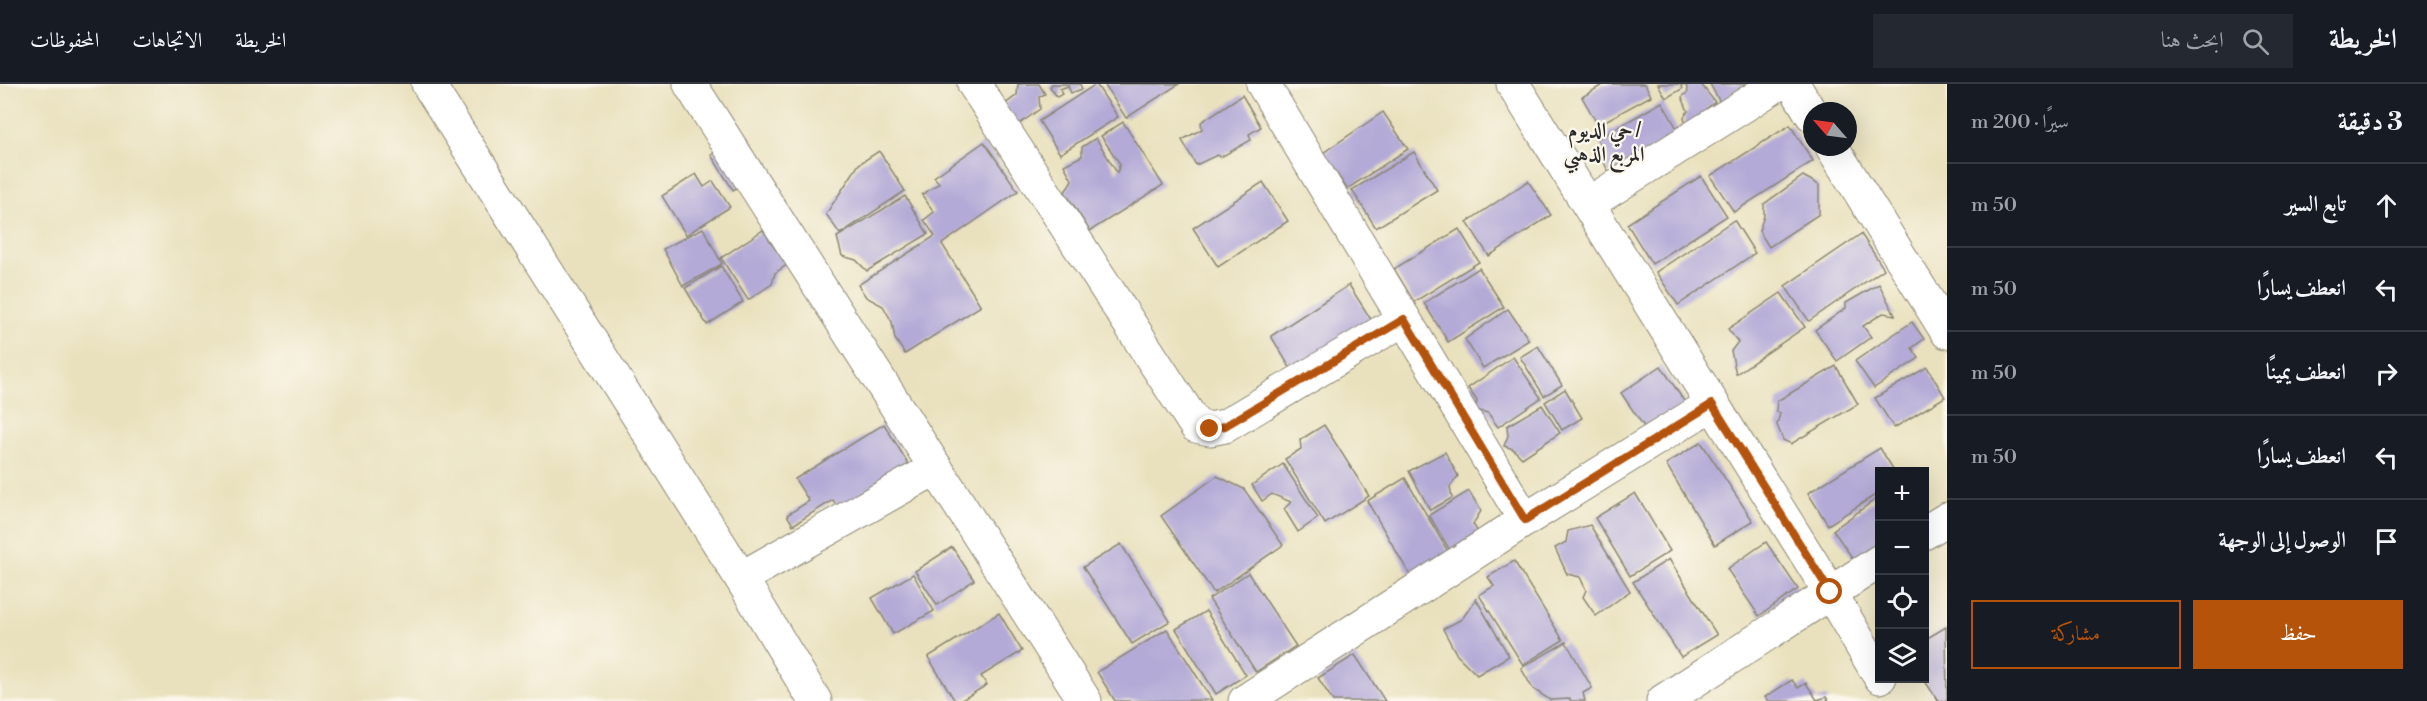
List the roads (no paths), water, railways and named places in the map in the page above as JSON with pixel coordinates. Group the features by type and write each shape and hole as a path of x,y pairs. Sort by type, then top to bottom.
{"street":[{"path":"428,84 741,578 814,701"},
{"path":"690,84 1085,701"},
{"path":"974,84 1196,426 1210,429 1225,426 1404,319"},
{"path":"1263,84 1525,520"},
{"path":"1514,84 1830,592 1875,669"},
{"path":"1588,204 1778,84"},
{"path":"1793,84 1804,102"},
{"path":"1838,156 1947,332"},
{"path":"1245,701 1525,520 1712,404"},
{"path":"741,578 936,468"},
{"path":"1929,530 1947,519"},
{"path":"1663,701 1875,564"},
{"path":"1883,683 1893,701"}],"district":[{"name":"حي الديوم / المربع الذهبي","path":"1604,142"}]}
